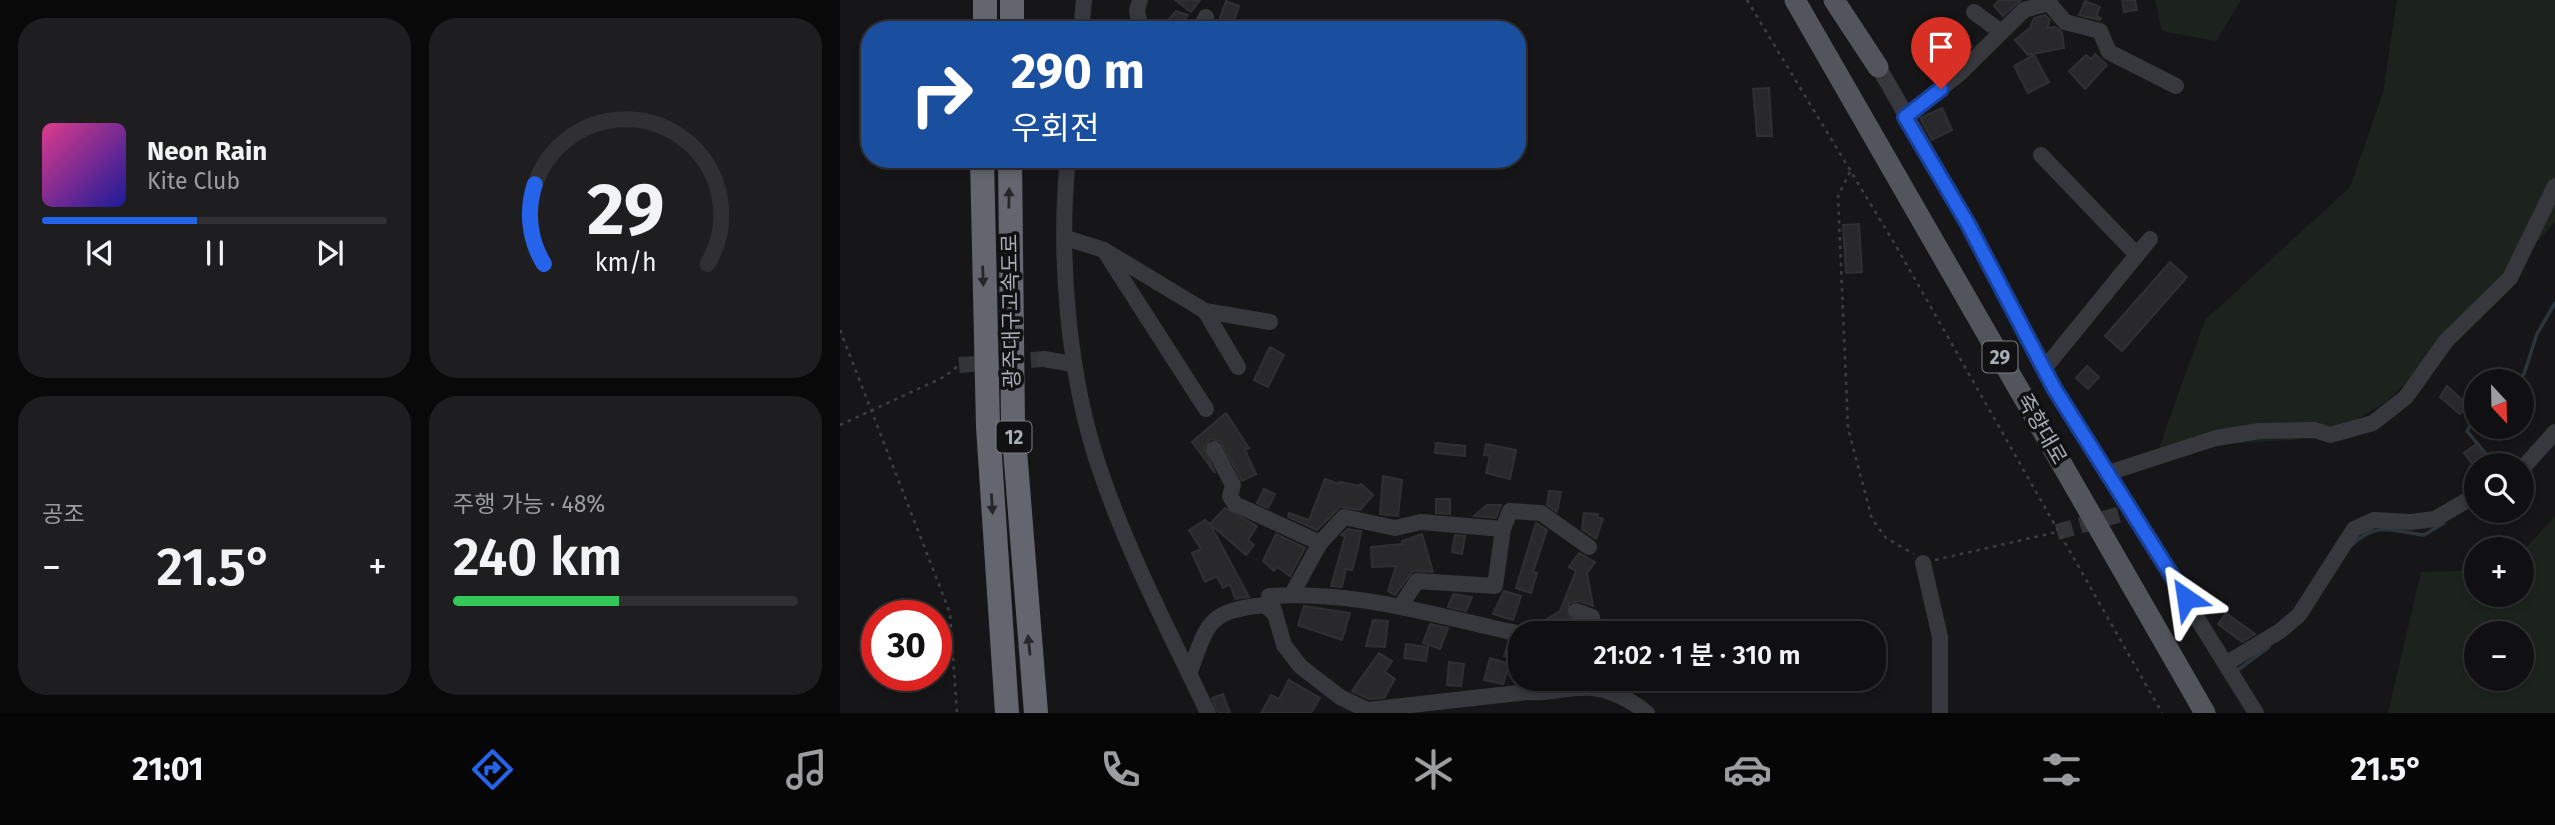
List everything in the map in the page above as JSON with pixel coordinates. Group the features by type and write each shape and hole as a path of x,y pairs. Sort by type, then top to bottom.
{"highway":[{"path":"985,0 985,21"},
{"path":"1012,0 1012,21"},
{"name":"광주대구고속도로","path":"982,168 988,427 1007,713"},
{"name":"광주대구고속도로","path":"1010,168 1013,425 1035,713"}],"main road":[{"name":"죽향대로","path":"1795,0 2205,713"},
{"path":"1833,0 1878,67"}],"street":[{"path":"1082,21 1084,0"},
{"path":"1139,21 1137,11 1140,0"},
{"path":"1844,0 1905,117 1968,224 2045,369 2256,713"},
{"path":"1905,117 1959,74 2024,10 2042,2 2065,22 2100,31 2109,52 2176,86"},
{"path":"1974,12 2000,32"},
{"path":"2041,155 2137,255"},
{"path":"1067,168 1064,199 1073,364 1099,467 1117,515 1208,713"},
{"path":"2108,473 2216,438 2259,431 2315,430 2330,435 2373,424 2406,397 2446,341 2510,278 2555,186"},
{"path":"1066,238 1104,250 1205,311 1270,322"},
{"path":"2045,369 2150,239"},
{"path":"1104,250 1206,409"},
{"path":"1205,311 1238,367"},
{"path":"1044,359 1073,364"},
{"path":"2534,456 2555,432"},
{"path":"1214,449 1233,485 1230,496 1235,504 1320,543"},
{"path":"2227,663 2280,631 2299,615 2354,529 2374,520 2411,522 2435,519 2464,502"},
{"path":"1402,604 1417,581 1495,586 1503,529 1510,511 1541,513 1590,547"},
{"path":"1292,594 1320,543 1344,517 1395,528 1421,522 1503,529"},
{"path":"1923,563 1940,637 1940,713"},
{"path":"1508,631 1402,604 1319,594 1269,596 1284,645 1300,666 1340,697 1367,710 1531,691"},
{"path":"1189,674 1204,632 1216,617 1237,608 1265,605 1275,614"},
{"path":"1576,611 1592,617 1592,621"},
{"path":"1610,691 1630,700 1647,713"}],"path":[{"path":"1747,0 1851,172 2162,713"},
{"path":"1851,172 1838,196 1848,428 1872,519 1886,538 1911,551 1923,563 2057,532"},
{"path":"840,330 950,613 957,713"},
{"path":"840,425 872,413 944,377 959,365"}],"shaded area":[{"path":"2155,0 2241,0 2216,41 2162,31"},
{"path":"2397,0 2555,0 2555,222 2428,361 2386,402 2330,435 2159,448 2205,320 2350,187 2383,93"},
{"path":"2555,516 2555,713 2388,713 2421,572 2464,570 2464,607 2534,607 2534,539"}],"building":[{"path":"1175,0 1200,0 1191,12"},
{"path":"1999,0 2021,0 2003,16 1994,6"},
{"path":"2122,0 2135,0 2137,10 2124,12"},
{"path":"1226,1 1239,6 1234,21 1219,21"},
{"path":"2085,1 2100,7 2096,16 2101,18 2100,20 2079,15"},
{"path":"1176,11 1188,15 1184,21 1168,21"},
{"path":"2045,15 2050,20 2047,28 2055,27 2062,32 2064,48 2028,55 2015,40 2030,28 2034,18"},
{"path":"1960,33 1972,46 1945,72 1933,58"},
{"path":"2095,54 2107,65 2085,89 2069,71 2086,55 2091,59"},
{"path":"2034,55 2049,82 2028,93 2014,66"},
{"path":"1769,88 1772,136 1757,136 1753,89"},
{"path":"1942,108 1952,130 1932,140 1920,118"},
{"path":"1859,224 1862,272 1846,273 1843,225"},
{"path":"2170,262 2187,277 2122,351 2105,336"},
{"path":"1270,347 1284,355 1268,387 1254,380"},
{"path":"2087,366 2099,377 2088,389 2076,378"},
{"path":"2447,386 2464,401 2464,410 2460,414 2440,397"},
{"path":"1226,413 1249,448 1245,450 1256,474 1242,481 1220,441 1210,439 1204,448 1215,473 1192,442"},
{"path":"1436,443 1465,446 1465,456 1435,453"},
{"path":"1486,444 1516,450 1510,479 1486,473 1490,456 1484,455"},
{"path":"2475,445 2481,453 2464,453"},
{"path":"1383,476 1402,480 1398,516 1380,514"},
{"path":"1325,479 1339,484 1361,484 1373,495 1360,510 1340,507 1317,530 1288,517 1289,513 1309,520"},
{"path":"1264,489 1275,494 1268,508 1257,503"},
{"path":"1549,491 1561,492 1557,512 1547,505"},
{"path":"1436,499 1450,499 1450,514 1436,513"},
{"path":"1487,505 1501,505 1496,518 1474,516"},
{"path":"1225,508 1257,526 1248,540 1254,545 1246,555 1210,524"},
{"path":"1584,513 1598,514 1597,517 1603,519 1596,539 1582,529"},
{"path":"1205,520 1210,524 1249,597 1235,599 1230,584 1223,588 1217,576 1205,582 1192,553 1201,549 1189,530"},
{"path":"1536,523 1547,530 1533,572 1537,573 1531,593 1516,588"},
{"path":"1348,529 1361,531 1352,570 1346,569 1342,587 1331,586 1345,537 1341,535"},
{"path":"1276,534 1305,548 1290,576 1277,567 1274,571 1263,561"},
{"path":"1422,534 1433,572 1413,571 1395,595 1388,591 1396,566 1372,567 1371,547 1403,544 1402,541"},
{"path":"1455,535 1465,536 1462,554 1452,552"},
{"path":"1579,553 1595,562 1587,573 1593,606 1579,601 1569,603 1568,617 1576,621 1548,621 1547,619 1560,611 1576,571 1569,567"},
{"path":"1504,591 1521,596 1513,620 1493,614"},
{"path":"1453,594 1472,597 1466,611 1448,607"},
{"path":"1304,606 1350,613 1342,640 1298,625"},
{"path":"2226,613 2255,634 2242,642 2218,624"},
{"path":"1373,620 1388,621 1385,647 1366,646"},
{"path":"1430,624 1448,628 1440,649 1423,643"},
{"path":"1406,644 1428,647 1426,661 1404,658"},
{"path":"1379,653 1392,661 1385,672 1395,679 1384,698 1369,699 1352,691"},
{"path":"1490,658 1508,664 1503,684 1484,680"},
{"path":"1449,662 1464,664 1461,686 1447,685"},
{"path":"1289,680 1320,698 1311,713 1261,713 1271,695 1279,699"},
{"path":"1223,694 1230,713 1218,713 1212,698"}],"waterway":[{"path":"2526,369 2537,334 2555,303"},
{"path":"2474,439 2485,453"},
{"path":"2352,545 2361,537 2378,530 2424,535 2444,523"},
{"path":"2239,669 2269,647"}],"tunnel":[{"path":"959,365 1044,359"},
{"path":"2057,532 2132,511"}],"route":[{"path":"1941,89 1905,117 1968,224 2054,388 2186,598"}]}
